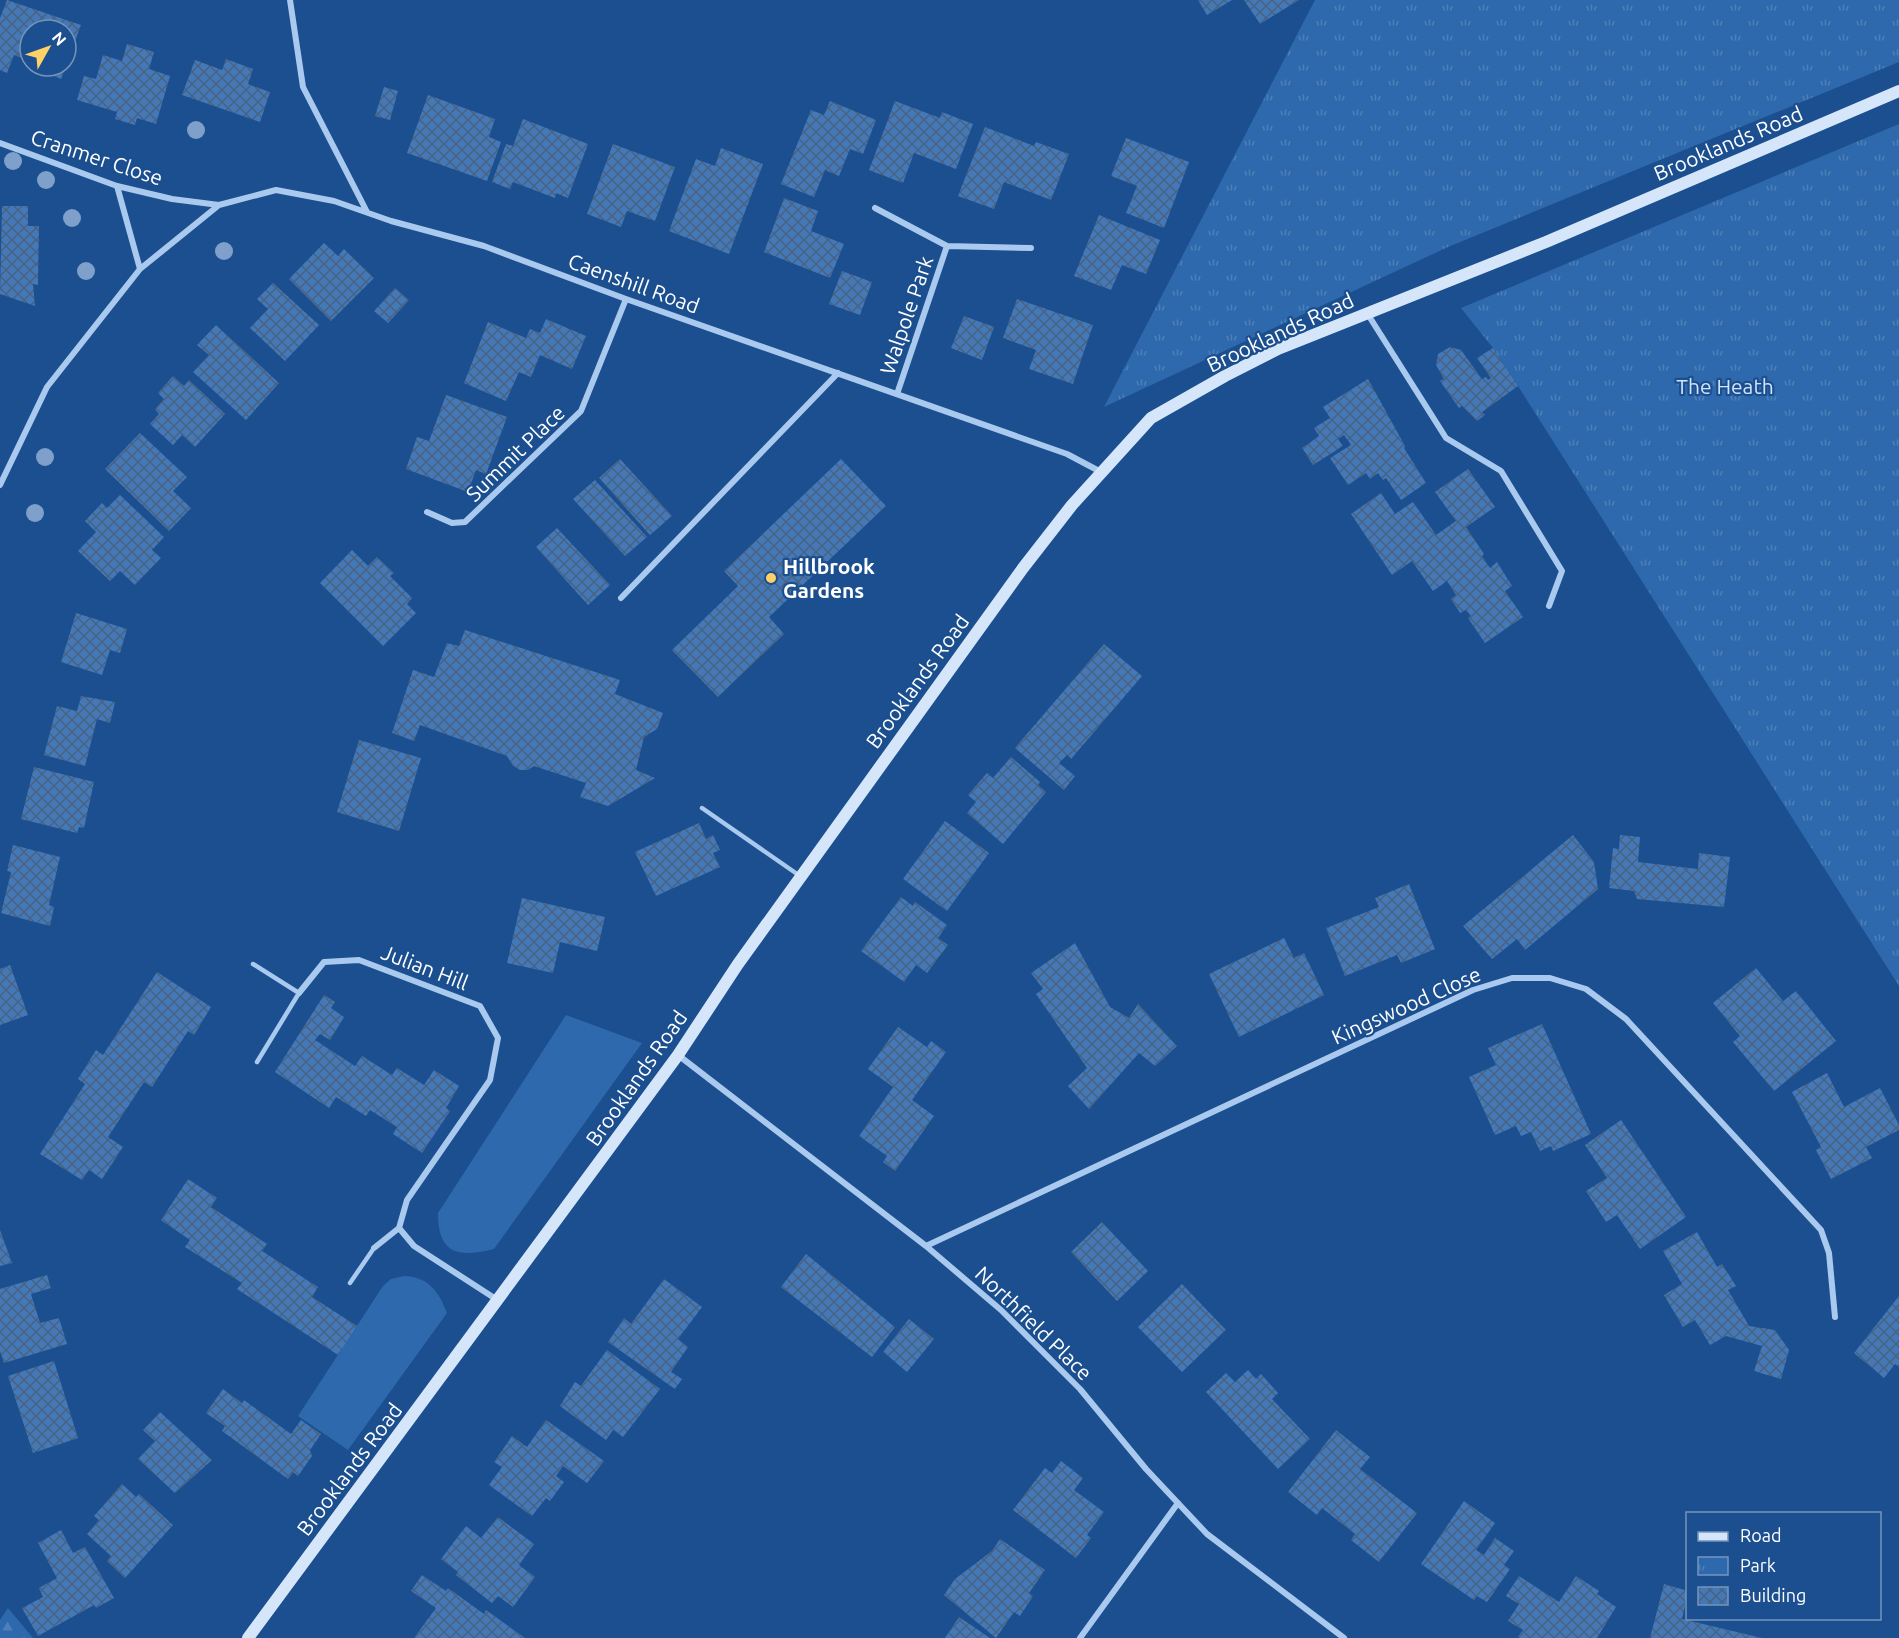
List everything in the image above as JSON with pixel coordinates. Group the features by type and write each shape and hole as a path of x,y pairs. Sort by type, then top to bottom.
{"main road":[{"name":"Brooklands Road","path":"248,1638 499,1301 678,1055 738,964 1023,568 1101,472 1152,418 1225,376 1278,350 1546,242 1899,91"}],"street":[{"path":"290,0 303,87 367,212"},
{"name":"Cranmer Close","path":"0,143 117,186 172,199 219,205"},
{"path":"117,186 140,269"},
{"name":"Caenshill Road","path":"219,205 276,190 300,193 484,246 626,299 1067,454 1101,472"},
{"path":"0,485 47,387 140,269 219,205"},
{"path":"875,208 946,246 1031,248"},
{"name":"Walpole Park","path":"897,394 946,246"},
{"name":"Summit Place","path":"427,512 452,523 465,522 581,411 626,299"},
{"path":"1366,313 1446,438 1501,471 1562,571 1549,606"},
{"path":"621,598 838,373"},
{"name":"Julian Hill","path":"299,993 324,962 359,960 480,1005 498,1038 490,1080 407,1200 399,1228"},
{"name":"Kingswood Close","path":"926,1246 1473,990 1512,978 1550,978 1586,989 1626,1019 1821,1230 1829,1253 1835,1317"},
{"name":"Northfield Place","path":"678,1055 926,1246 1001,1310 1080,1389 1207,1534 1344,1638"},
{"path":"374,1248 399,1228 414,1246 499,1301"},
{"path":"1080,1638 1178,1503"}],"lane":[{"path":"702,808 801,876"},
{"path":"253,964 299,993"},
{"name":"Julian Hill","path":"257,1062 299,993"},
{"path":"350,1283 374,1248"}],"green space":[{"path":"1315,0 1899,0 1899,62 1448,247 1104,407"},
{"name":"The Heath","path":"1899,124 1899,986 1518,386 1493,348 1461,308"},
{"path":"566,1015 642,1043 494,1249 470,1253 452,1250 442,1237 438,1213"},
{"path":"404,1276 420,1279 432,1287 447,1313 348,1450 298,1416 383,1286 391,1279"},
{"path":"8,1608 33,1638 0,1638 0,1620"}],"building":[{"path":"7,0 60,18 18,18 18,56 14,55 7,73 0,70 0,18"},
{"path":"1198,0 1232,0 1207,15"},
{"path":"1244,0 1299,0 1260,24"},
{"path":"127,44 154,52 149,69 170,76 156,124 137,118 135,125 115,119 117,112 77,100 84,76 96,79 103,55 122,61"},
{"path":"226,59 253,69 248,84 270,92 260,122 182,95 195,60 222,70"},
{"path":"384,87 398,91 390,120 375,116"},
{"path":"428,95 495,119 489,137 501,142 487,181 407,153"},
{"path":"830,101 876,120 863,154 850,149 839,176 825,170 814,197 781,184 811,110 824,115"},
{"path":"895,101 940,118 942,112 973,124 956,169 914,153 903,183 869,170"},
{"path":"523,119 588,144 568,198 556,193 555,198 513,182 510,189 492,182 506,144 513,146"},
{"path":"985,127 1034,146 1036,142 1069,154 1051,200 1004,182 994,209 958,196"},
{"path":"1126,138 1189,162 1164,228 1126,213 1137,186 1111,176"},
{"path":"613,144 675,167 655,221 627,211 621,227 587,214"},
{"path":"721,148 763,164 729,254 669,231 696,159 715,166"},
{"path":"784,198 818,211 811,231 844,244 830,278 764,252"},
{"path":"2,206 28,206 28,226 39,226 38,285 33,284 35,306 0,294"},
{"path":"1099,215 1160,240 1146,274 1122,265 1111,290 1074,276"},
{"path":"324,243 338,256 344,249 374,278 331,321 289,279"},
{"path":"842,271 872,282 860,315 829,304"},
{"path":"273,283 319,325 285,361 250,328 268,309 257,299"},
{"path":"395,288 409,300 388,323 374,311"},
{"path":"1017,299 1093,325 1073,384 1029,369 1036,350 1003,338"},
{"path":"964,316 994,327 982,360 951,348"},
{"path":"546,319 586,336 572,369 540,355 531,377 519,372 506,401 464,383 488,322 526,338 530,329 540,333"},
{"path":"216,325 279,383 246,420 193,372 209,355 197,345"},
{"path":"1450,347 1461,350 1482,379 1486,377 1488,380 1491,378 1477,358 1493,348 1518,386 1482,412 1485,415 1477,421 1462,406 1459,408 1440,381 1444,379 1436,365 1438,354"},
{"path":"173,376 184,386 189,380 225,414 195,447 182,435 173,445 150,424 159,414 155,409 164,399 158,393"},
{"path":"1368,379 1405,446 1404,448 1426,483 1401,500 1386,478 1383,480 1378,473 1370,479 1366,473 1348,485 1330,458 1351,445 1344,435 1338,439 1343,446 1313,465 1302,448 1319,436 1314,428 1330,418 1323,407"},
{"path":"446,395 507,417 486,474 476,470 468,492 406,469 417,437 429,441"},
{"path":"140,433 187,477 173,491 191,508 169,531 105,469"},
{"path":"620,459 672,516 650,535 599,478"},
{"name":"Hillbrook Gardens","path":"841,459 886,506 769,617 784,634 718,697 672,650 738,586 724,571"},
{"path":"1468,469 1495,507 1466,527 1484,554 1482,556 1490,568 1497,562 1512,586 1505,591 1523,617 1485,643 1468,618 1471,616 1466,610 1460,613 1451,599 1456,595 1447,581 1433,591 1412,561 1392,575 1351,514 1381,493 1395,514 1413,502 1436,535 1456,521 1435,492"},
{"path":"595,480 647,537 625,556 573,499"},
{"path":"120,495 164,537 152,550 161,558 135,585 120,571 110,581 78,551 96,532 85,521 102,503 107,508"},
{"path":"557,528 610,585 588,605 536,547"},
{"path":"352,550 368,566 377,557 394,573 390,576 412,598 407,604 416,613 383,646 320,583"},
{"path":"76,613 127,629 120,653 110,650 102,675 61,662"},
{"path":"465,630 620,680 615,694 663,713 657,729 644,737 636,770 655,778 608,806 580,797 586,783 534,766 528,770 520,770 513,766 507,756 420,725 414,741 392,733 413,670 434,677 447,643 459,646"},
{"path":"1104,644 1142,676 1071,759 1067,755 1059,763 1075,776 1064,790 1015,748"},
{"path":"81,696 115,702 110,723 97,719 85,766 44,755 57,706 77,711"},
{"path":"359,740 421,758 399,831 337,812"},
{"path":"1011,757 1040,782 1038,785 1046,792 1003,844 967,813 976,802 968,795 987,773 993,778"},
{"path":"34,767 94,782 84,828 79,827 77,833 21,819"},
{"path":"945,821 989,853 947,911 903,879"},
{"path":"699,823 706,839 713,835 720,850 713,853 720,867 656,896 635,852"},
{"path":"1573,835 1594,862 1598,889 1525,950 1517,939 1492,959 1463,926"},
{"path":"1620,835 1640,837 1638,862 1698,869 1699,853 1730,857 1724,907 1637,899 1634,891 1609,888 1613,848 1619,849"},
{"path":"13,845 60,857 49,905 54,907 50,926 1,913 11,872 7,871"},
{"path":"1409,884 1435,949 1401,963 1397,955 1345,976 1326,928 1379,907 1375,898"},
{"path":"901,897 913,906 915,902 947,925 938,938 948,945 927,973 916,965 904,982 861,951"},
{"path":"522,898 605,917 597,951 560,942 553,973 507,963"},
{"path":"1284,938 1294,958 1304,953 1324,995 1239,1037 1209,974"},
{"path":"1075,943 1110,1007 1129,1018 1138,1004 1177,1046 1155,1066 1139,1053 1089,1109 1068,1086 1087,1068 1036,994 1043,989 1031,973"},
{"path":"10,965 28,1015 0,1025 0,969"},
{"path":"1756,968 1783,1001 1796,991 1836,1041 1774,1091 1733,1042 1740,1036 1713,1003"},
{"path":"157,972 211,1007 194,1035 188,1031 152,1087 144,1082 108,1137 123,1147 102,1179 89,1170 82,1180 40,1154 85,1084 78,1079 96,1050 103,1055"},
{"path":"324,995 335,1002 331,1008 344,1017 330,1040 320,1034 315,1040 355,1066 362,1056 392,1075 397,1068 424,1085 434,1070 459,1086 446,1108 450,1111 422,1153 393,1134 397,1127 370,1110 366,1116 336,1097 329,1108 275,1072"},
{"path":"1542,1024 1591,1134 1553,1151 1551,1146 1540,1151 1531,1132 1521,1136 1516,1126 1495,1135 1469,1077 1496,1065 1488,1048"},
{"path":"898,1027 927,1047 931,1041 946,1052 912,1100 934,1116 895,1171 883,1162 887,1156 859,1136 893,1087 868,1069"},
{"path":"1827,1073 1844,1107 1880,1088 1899,1125 1899,1130 1866,1147 1872,1158 1831,1179 1816,1150 1821,1147 1792,1092"},
{"path":"1621,1120 1686,1217 1640,1249 1617,1215 1606,1222 1586,1191 1607,1178 1585,1145"},
{"path":"188,1179 217,1198 211,1207 267,1244 262,1251 318,1287 312,1297 357,1326 338,1355 237,1289 242,1283 185,1247 190,1240 161,1220"},
{"path":"1102,1222 1148,1271 1117,1301 1071,1252"},
{"path":"0,1230 12,1263 0,1266"},
{"path":"1697,1232 1717,1267 1722,1264 1736,1286 1728,1290 1749,1326 1775,1330 1789,1350 1781,1379 1754,1371 1762,1346 1726,1336 1710,1345 1695,1320 1683,1327 1664,1295 1682,1284 1663,1251"},
{"path":"806,1254 895,1327 872,1357 781,1287"},
{"path":"47,1275 51,1288 31,1294 40,1323 59,1318 67,1344 4,1363 0,1351 0,1289"},
{"path":"664,1279 702,1307 678,1339 688,1347 671,1372 682,1379 675,1389 608,1342 624,1318 631,1324"},
{"path":"1182,1284 1226,1330 1182,1372 1138,1327"},
{"path":"1899,1296 1899,1367 1895,1364 1884,1378 1854,1353"},
{"path":"909,1319 934,1339 907,1372 883,1352"},
{"path":"607,1350 660,1389 623,1437 613,1430 606,1440 560,1406 575,1382 581,1386"},
{"path":"54,1361 78,1438 33,1453 8,1376"},
{"path":"1248,1370 1256,1379 1261,1374 1278,1393 1272,1399 1310,1439 1278,1469 1206,1392 1226,1373 1235,1382"},
{"path":"223,1389 242,1403 244,1400 291,1434 301,1420 321,1434 310,1450 312,1456 298,1476 293,1472 288,1479 222,1431 225,1426 206,1413"},
{"path":"160,1412 212,1460 175,1493 138,1459 155,1441 143,1430"},
{"path":"546,1420 604,1461 587,1483 563,1466 556,1476 564,1482 550,1501 546,1498 532,1516 489,1485 502,1467 494,1462 512,1436 527,1447"},
{"path":"1336,1430 1370,1457 1360,1469 1417,1513 1379,1562 1351,1540 1355,1534 1322,1508 1317,1515 1288,1492"},
{"path":"1061,1461 1083,1478 1074,1490 1104,1512 1087,1535 1091,1538 1076,1558 1013,1510 1045,1468 1052,1473"},
{"path":"122,1484 136,1497 139,1494 173,1525 125,1578 107,1561 111,1556 87,1534 99,1520 94,1516"},
{"path":"1464,1501 1495,1523 1476,1550 1484,1555 1495,1538 1514,1551 1504,1565 1510,1569 1487,1602 1477,1596 1474,1600 1421,1564"},
{"path":"498,1517 534,1544 519,1565 535,1577 513,1607 498,1596 492,1603 456,1575 458,1572 441,1559 466,1526 481,1538"},
{"path":"61,1530 73,1553 85,1547 114,1598 96,1608 94,1605 38,1636 22,1608 43,1597 39,1588 57,1578 38,1543"},
{"path":"1000,1539 1045,1570 1029,1593 1033,1596 1020,1616 1014,1612 996,1638 944,1595 955,1579 992,1551"},
{"path":"422,1575 446,1591 448,1588 484,1614 486,1610 525,1638 414,1638 436,1608 411,1591"},
{"path":"1519,1576 1559,1602 1576,1576 1599,1591 1597,1594 1616,1607 1597,1638 1520,1638 1518,1637 1523,1630 1508,1621 1519,1604 1506,1596"},
{"path":"1664,1584 1686,1590 1682,1619 1762,1638 1650,1638"},
{"path":"959,1617 990,1638 945,1638"}],"place":[{"name":"Hillbrook Gardens","path":"771,578"}]}
